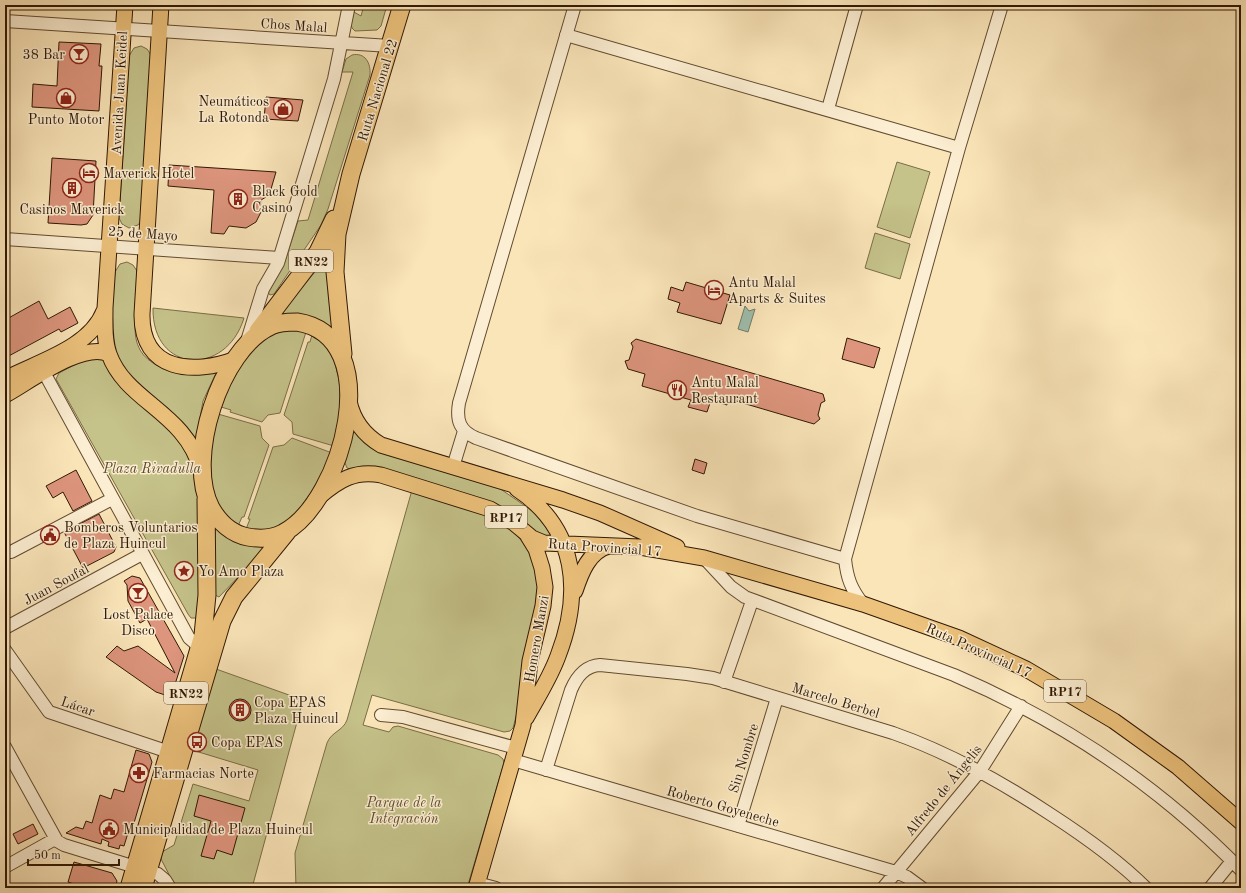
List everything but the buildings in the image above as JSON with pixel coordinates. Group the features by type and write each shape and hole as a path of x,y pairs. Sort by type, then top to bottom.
{"highway":[{"name":"Ruta Nacional 22","path":"343,360 335,260 337,234 351,174 402,5"},
{"name":"Ruta Nacional 22","path":"244,349 318,252 329,231 351,174"},
{"name":"RN22","path":"129,888 141,869 206,648 205,622 207,595 204,447 210,412 221,384 244,349 271,326 280,323 306,323 327,334 336,346 343,360 348,395 347,418 342,448 329,477 314,501 234,597 206,648 169,752 141,869 143,888"},
{"name":"RN22","path":"205,487 215,514 228,528 236,533 246,536 265,538 274,537 290,528"}],"main road":[{"name":"Avenida Juan Keidel","path":"125,5 105,308 105,327 109,354 117,370 126,381 173,422 187,437 197,456 205,487"},
{"path":"161,5 142,328 152,351 166,362 188,367 214,366 244,349"},
{"path":"5,395 41,367 88,336 99,324 105,308"},
{"path":"5,379 97,350 109,354"},
{"name":"Ruta Provincial 17","path":"348,395 355,419 364,432 375,441 393,450 587,509 704,558"},
{"name":"Ruta Provincial 17","path":"314,501 342,479 354,474 371,474 490,509 506,518 526,534 544,543 654,548 704,558 863,604 958,638 1009,661 1052,684 1114,721 1157,750 1241,822"},
{"name":"Homero Manzi","path":"502,482 519,491 538,507 554,526 564,544 572,574 572,600 567,626 558,656 523,725"},
{"name":"Homero Manzi","path":"476,885 523,725 529,667 543,606 545,587 540,558 526,534"},
{"path":"572,600 582,571 589,560 602,548 614,545"}],"street":[{"path":"244,349 263,289 279,258 334,79 349,5"},
{"path":"575,5 459,403 458,419 460,426 464,431 476,438 698,516 845,559"},
{"path":"828,110 857,5"},
{"path":"863,604 853,592 847,577 845,559 959,148 1002,5"},
{"name":"Chos Malal","path":"5,21 390,46"},
{"path":"566,34 959,148"},
{"name":"25 de Mayo","path":"5,239 110,245 279,258"},
{"path":"41,367 189,638 206,648"},
{"path":"453,467 464,431"},
{"path":"11,552 112,499"},
{"name":"Juan Soufal","path":"5,628 142,554"},
{"path":"704,558 731,587 752,601 988,689 1050,722 1132,775 1176,809 1241,870"},
{"path":"724,682 752,601"},
{"name":"Lácar","path":"5,650 50,712 169,752"},
{"name":"Marcelo Berbel","path":"546,770 571,690 577,678 589,667 600,665 700,676 906,738 980,771 1012,789 1094,844 1123,866 1146,888"},
{"name":"Sin Nombre","path":"738,826 777,698"},
{"name":"Alfredo de Ángelis","path":"883,888 980,771 1021,706"},
{"name":"Roberto Goyeneche","path":"381,715 403,718 515,754 546,770 896,872 907,877 922,888"},
{"path":"5,746 56,839 64,845 141,869 163,878 170,888"},
{"path":"5,866 56,839"},
{"path":"1210,888 1232,861"},
{"path":"476,885 496,888"}],"green space":[{"path":"364,5 387,5 381,26 377,30 355,31 352,28 351,24 354,12 361,16"},
{"path":"141,46 147,49 151,55 141,221 138,225 129,228 122,224 119,218 129,56 134,48"},
{"path":"352,55 360,55 366,59 369,66 370,75 328,209 321,225 274,294 270,295 268,292 285,261 298,221 308,220 353,72 342,72 346,59"},
{"path":"897,162 930,172 910,238 877,227"},
{"path":"875,233 910,244 900,279 865,268"},
{"path":"324,261 328,262 333,328 306,317 277,318"},
{"path":"127,262 133,265 137,271 135,330 137,344 144,355 153,363 164,368 190,373 216,373 203,401 196,440 126,371 113,346 111,328 115,272 120,264"},
{"path":"153,308 244,318 235,337 222,351 207,358 191,360 177,356 164,346 156,330"},
{"path":"307,329 280,413 268,415 262,422 230,412 231,410 221,407 232,379 250,350 277,330"},
{"path":"313,331 332,351 340,384 340,409 334,446 293,434 292,422 284,415"},
{"name":"Plaza Rivadulla","path":"97,353 160,415 182,442 192,460 197,479 199,504 199,613 197,618 191,618 188,614 56,379 59,373"},
{"path":"218,414 260,426 262,438 269,445 244,517 242,517 238,526 227,519 222,513 216,502 213,490 211,477 211,451"},
{"path":"355,432 499,488 534,512 555,539 551,539 527,528 347,468 345,463 352,434"},
{"path":"292,438 332,453 314,488 297,511 287,521 276,528 265,531 246,529 250,519 248,519 273,447 284,445"},
{"name":"Parque de la Integración","path":"412,490 474,508 508,526 529,549 539,582 521,698 513,728 510,731 504,732 372,695 363,725 389,732 393,727 398,726 498,755 503,759 504,763 467,888 296,888 295,853 327,743 331,736 343,727 347,720"},
{"path":"215,529 270,544 219,597 215,595"},
{"path":"216,669 303,700 252,888 176,888 161,859 162,852 174,845 193,784 249,801 258,770 192,750"}],"shaded area":[{"path":"745,306 749,311 755,309 748,332 738,329"}],"place":[{"name":"38 Bar","path":"79,54"},
{"name":"Punto Motor","path":"66,98"},
{"name":"Neumáticos La Rotonda","path":"283,109"},
{"name":"Maverick Hotel","path":"89,173"},
{"name":"Casinos Maverick","path":"72,188"},
{"name":"Black Gold Casino","path":"238,199"},
{"name":"Antu Malal Aparts & Suites","path":"714,290"},
{"name":"Antu Malal Restaurant","path":"677,390"},
{"name":"Bomberos Voluntarios de Plaza Huincul","path":"50,535"},
{"name":"Yo Amo Plaza","path":"184,571"},
{"name":"Lost Palace Disco","path":"138,593"},
{"name":"Copa EPAS Plaza Huincul","path":"240,710"},
{"name":"Copa EPAS","path":"197,742"},
{"name":"Farmacias Norte","path":"139,773"},
{"name":"Municipalidad de Plaza Huincul","path":"109,829"}]}
